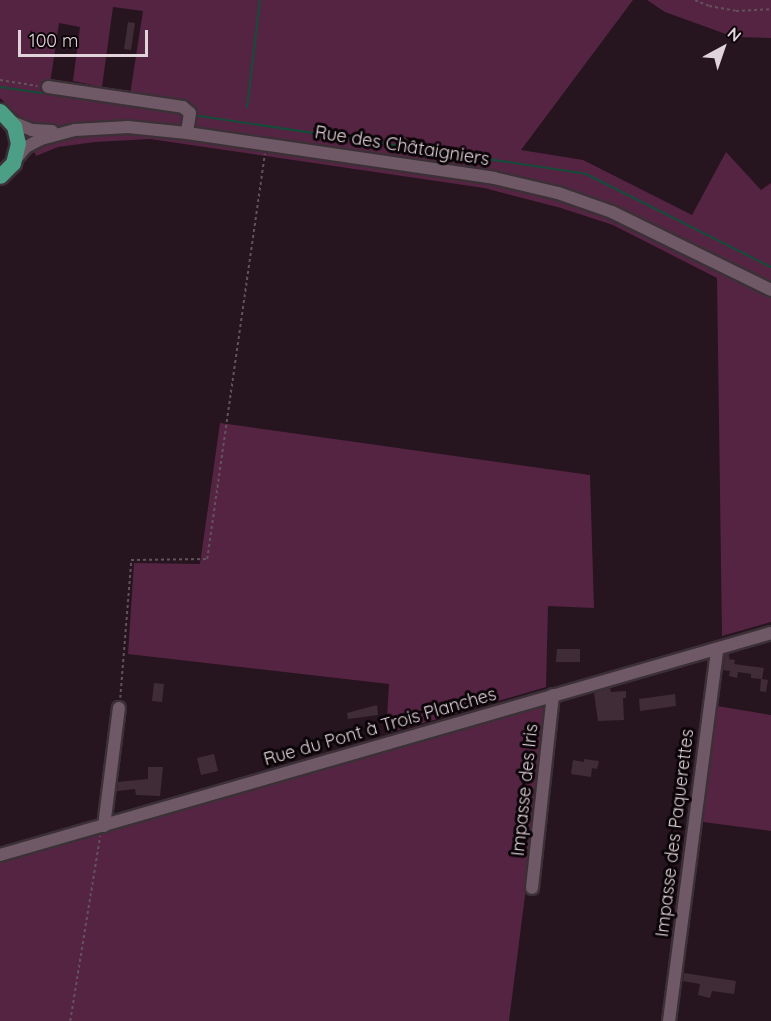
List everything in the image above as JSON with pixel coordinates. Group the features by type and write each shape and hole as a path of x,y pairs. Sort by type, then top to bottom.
{"main road":[{"path":"0,176 15,160 18,138 3,114"}],"street":[{"path":"48,87 183,107 189,123"},
{"path":"3,114 32,130 75,130"},
{"name":"Rue des Châtaigniers","path":"15,160 35,142 75,130 189,123 266,144 472,174 558,193 637,223 771,290"},
{"name":"Rue du Pont à Trois Planches","path":"0,855 771,633"},
{"name":"Impasse des Paquerettes","path":"669,1021 717,649"},
{"name":"Impasse des Iris","path":"532,888 553,695"},
{"path":"103,826 119,708"}],"path":[{"path":"695,0 709,6 736,11 771,9"},
{"path":"0,80 48,87"},
{"path":"119,708 131,560 207,559 266,144"},
{"path":"70,1021 103,826"}],"shaded area":[{"path":"0,0 633,0 521,150 583,160 692,215 726,152 761,190 771,183 771,622 722,636 717,278 613,225 561,208 484,188 150,139 58,147 36,156 21,118 0,98","holes":["113,7 143,11 129,101 49,91 59,23 80,27 73,81 102,87"]},
{"path":"647,0 771,0 771,38 734,37 665,12"},
{"path":"220,423 590,475 594,608 548,606 546,687 386,734 389,684 128,654 134,563 200,564"},
{"path":"550,700 509,1021 0,1021 0,863"},
{"path":"717,706 771,715 771,831 703,822"}],"building":[{"path":"128,22 135,23 131,50 124,49"},
{"path":"557,649 580,649 580,662 556,662"},
{"path":"729,654 729,659 735,660 734,664 764,668 762,679 768,680 766,692 760,691 761,679 751,678 751,674 738,672 737,678 729,676 730,671 723,670 725,655"},
{"path":"154,683 164,684 162,702 152,701"},
{"path":"610,688 611,692 626,691 626,698 623,698 624,720 598,721 594,693"},
{"path":"675,694 676,706 640,711 639,699"},
{"path":"377,705 378,715 348,719 347,713"},
{"path":"214,754 218,771 201,775 197,758"},
{"path":"584,759 599,761 597,769 592,768 591,777 571,774 573,760 584,762"},
{"path":"148,767 163,767 160,796 136,795 135,789 117,791 118,782 148,779"},
{"path":"684,973 736,981 734,994 712,991 710,998 698,995 700,984 683,981"}],"waterway":[{"path":"247,107 260,0"},
{"path":"0,87 184,114"},
{"path":"193,115 586,174 771,267"}]}
